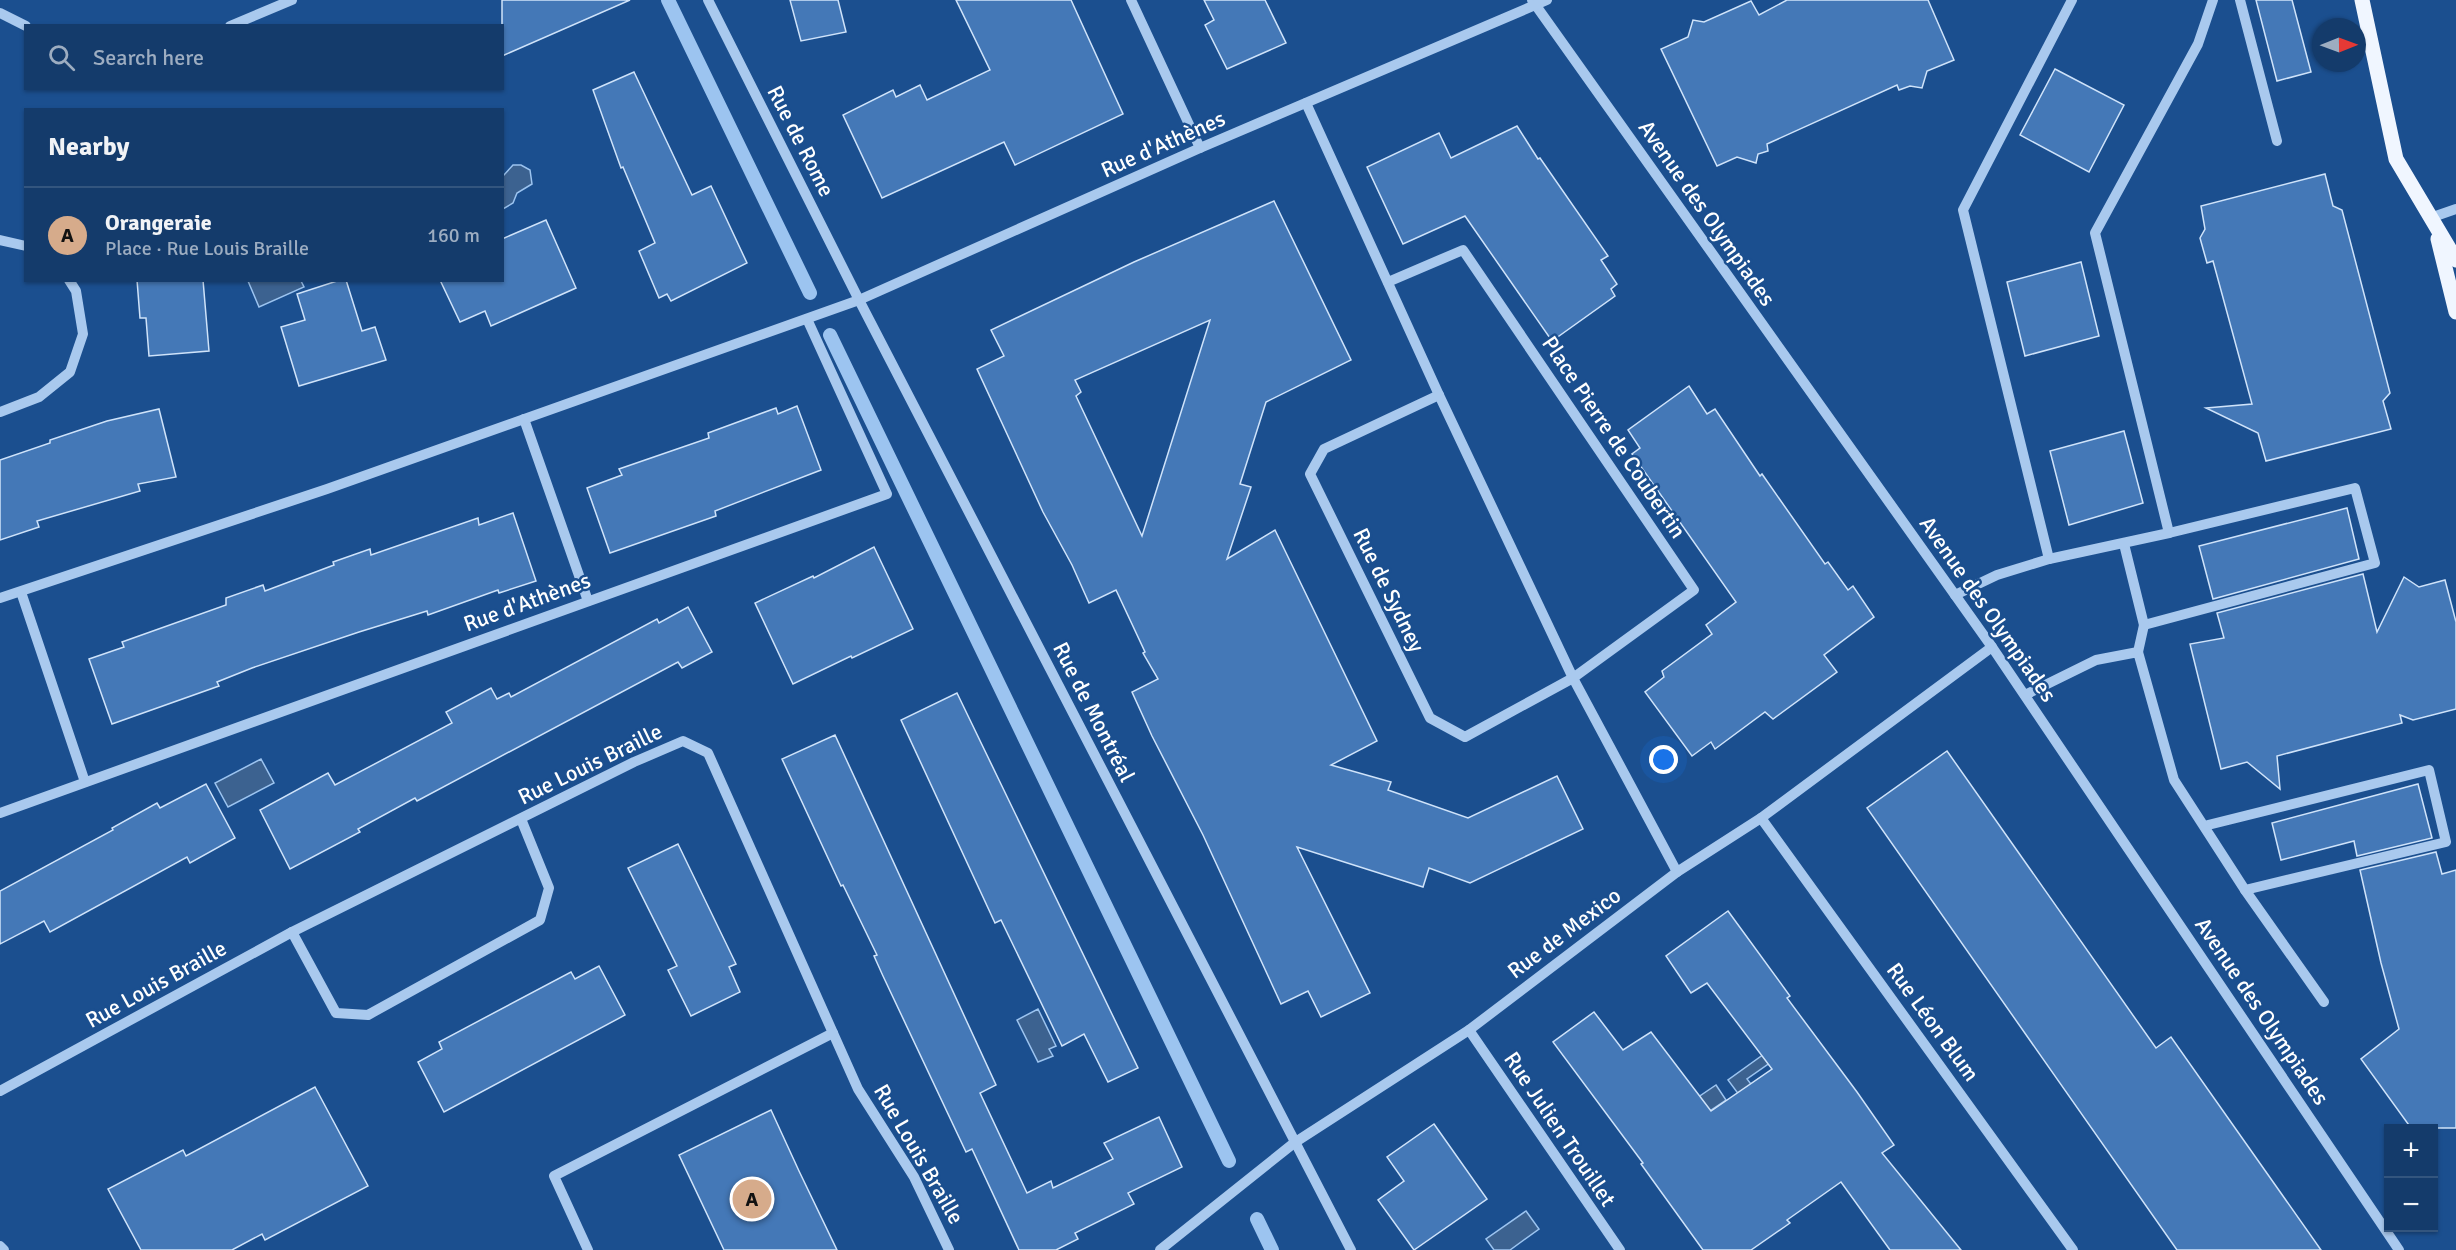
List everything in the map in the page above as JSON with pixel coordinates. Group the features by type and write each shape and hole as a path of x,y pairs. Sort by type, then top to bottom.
{"main road":[{"path":"2362,0 2396,159 2456,260"},
{"path":"2432,221 2456,312"}],"street":[{"path":"235,24 292,0"},
{"name":"Rue de Rome","path":"708,0 860,300"},
{"path":"1131,0 1200,148"},
{"name":"Rue d'Athènes","path":"0,598 316,493 860,300 1534,2 1547,0"},
{"path":"2049,559 1963,210 2072,0"},
{"path":"2169,533 2095,234 2198,44 2213,0"},
{"path":"2240,0 2277,141"},
{"name":"Avenue des Olympiades","path":"1534,2 1992,646 2399,1250"},
{"path":"0,13 24,25"},
{"path":"1306,103 1439,395 1573,678 1677,872"},
{"path":"2432,221 2456,209"},
{"path":"0,240 24,246"},
{"name":"Place Pierre de Coubertin","path":"1388,282 1463,250 1694,590 1573,678"},
{"path":"0,412 39,397 70,372 83,334 76,291 70,282"},
{"name":"Rue de Montréal","path":"860,300 1351,1250"},
{"name":"Rue d'Athènes","path":"0,813 887,494 807,319"},
{"name":"Rue de Sydney","path":"1439,395 1324,449 1310,474 1430,718 1465,737 1573,678"},
{"path":"524,419 588,601"},
{"path":"1955,595 1996,575 2049,559 2124,544 2355,488 2375,563 2144,625"},
{"path":"2124,544 2144,625 2138,652 2174,780 2245,890 2324,1002"},
{"path":"21,592 85,782"},
{"name":"Rue de Mexico","path":"1160,1250 1294,1143 1469,1030 1677,872 1761,818 1992,646"},
{"path":"2025,695 2096,660 2138,652"},
{"name":"Rue Louis Braille","path":"0,1091 292,932 634,762 683,741 708,753 858,1089 914,1177 949,1250"},
{"path":"2204,826 2429,770 2445,842 2245,890"},
{"name":"Rue Léon Blum","path":"1761,818 2073,1250"},
{"path":"292,932 336,1013 368,1015 540,920 549,888 520,819"},
{"name":"Rue Julien Trouillet","path":"1469,1030 1620,1250"},
{"path":"588,1250 554,1176 832,1033"},
{"path":"0,1246 4,1250"}],"water":[{"path":"513,165 521,165 530,170 532,184 517,193 513,203 504,208 504,175"},
{"path":"248,282 302,282 304,287 259,307"},
{"path":"261,759 274,783 228,807 215,783"},
{"path":"1038,1009 1056,1046 1049,1049 1053,1056 1038,1062 1017,1020"},
{"path":"1778,1044 1784,1053 1747,1079 1764,1101 1751,1111 1728,1080"},
{"path":"1716,1085 1726,1100 1674,1135 1663,1121"},
{"path":"1526,1211 1539,1229 1510,1250 1494,1250 1486,1239"}],"building":[{"path":"502,0 630,0 504,55 504,24 502,24"},
{"path":"790,0 838,0 846,32 801,41"},
{"path":"956,0 1071,0 1123,114 1015,165 1004,142 882,198 843,115 893,90 896,97 920,85 927,100 990,70"},
{"path":"1204,0 1265,0 1286,43 1227,69 1205,25 1214,20"},
{"path":"1787,0 1928,0 1954,60 1927,71 1922,88 1910,86 1899,90 1897,85 1767,144 1768,151 1758,154 1756,163 1737,157 1717,166 1661,49 1688,37 1693,20 1704,22 1751,1 1759,15"},
{"path":"2256,0 2292,0 2311,72 2277,81"},
{"path":"2055,69 2124,105 2089,172 2020,135"},
{"path":"634,72 692,195 711,186 747,263 671,301 667,294 659,298 639,251 655,243 623,167 621,168 593,90"},
{"path":"1517,126 1608,256 1601,260 1617,284 1611,289 1615,296 1552,341 1465,216 1403,244 1367,167 1439,133 1451,158"},
{"path":"2325,174 2333,206 2342,210 2390,393 2383,401 2391,429 2266,461 2258,433 2206,408 2252,404 2213,261 2207,263 2200,238 2205,229 2201,206"},
{"path":"1274,201 1351,360 1266,402 1240,484 1251,487 1227,559 1275,530 1377,741 1331,765 1391,782 1388,790 1468,818 1557,776 1583,829 1470,883 1429,868 1423,887 1297,847 1370,993 1321,1017 1308,991 1281,1004 1203,835 1132,692 1158,679 1143,653 1145,652 1116,590 1089,603 1072,565 1043,512 977,369 1004,356 991,330 1134,262","holes":["1210,320 1142,536 1076,396 1081,392 1075,380"]},
{"path":"546,220 576,288 491,326 485,311 460,322 441,282 504,282 504,238"},
{"path":"2081,262 2099,336 2025,356 2007,282"},
{"path":"137,282 203,282 209,351 149,356 146,318 140,318"},
{"path":"334,282 347,282 362,331 375,327 386,360 299,386 281,327 305,320 297,294"},
{"path":"1689,386 1707,414 1715,409 1760,476 1762,474 1825,564 1828,562 1848,590 1853,586 1874,617 1824,655 1837,672 1773,719 1765,712 1715,749 1711,742 1692,756 1645,692 1664,677 1662,671 1712,634 1706,625 1736,602 1632,454 1640,448 1628,430"},
{"path":"797,406 821,470 715,511 716,516 610,553 587,488 622,475 619,469 709,438 708,433 776,408 778,414"},
{"path":"159,409 176,477 138,484 140,491 37,521 39,527 0,540 0,460 107,421"},
{"path":"2124,431 2143,503 2069,525 2050,451"},
{"path":"2347,508 2359,559 2213,599 2199,546"},
{"path":"513,513 536,581 499,593 498,590 428,615 427,611 252,668 217,682 219,686 112,724 89,659 124,647 122,642 226,605 226,598 263,585 265,591 370,549 371,555 478,518 479,525"},
{"path":"874,547 913,629 793,684 755,603 813,576 814,578"},
{"path":"2363,574 2377,632 2404,577 2419,587 2445,580 2456,622 2456,709 2413,720 2400,715 2402,723 2277,756 2280,789 2247,762 2221,769 2190,644 2224,638 2217,613"},
{"path":"688,607 712,652 682,668 678,662 417,801 415,798 358,829 360,832 290,869 260,810 328,773 335,785 452,723 446,712 491,688 497,699 509,693 511,697 657,619 659,623"},
{"path":"957,693 1138,1068 1108,1082 1084,1034 1062,1046 1001,920 995,923 901,720"},
{"path":"835,735 996,1085 980,1093 1027,1193 1051,1181 1053,1188 1113,1159 1104,1143 1159,1117 1182,1167 1128,1193 1134,1204 1075,1233 1078,1239 1056,1250 1019,1250 972,1149 966,1152 883,976 874,956 877,955 843,885 841,886 782,759"},
{"path":"1947,751 2156,1048 2171,1037 2321,1250 2177,1250 1867,808"},
{"path":"206,784 235,838 190,863 187,857 50,932 44,921 0,944 0,891 113,830 112,828 157,803 160,808"},
{"path":"2418,784 2432,838 2357,856 2354,841 2281,860 2272,823"},
{"path":"678,844 736,964 729,967 740,992 691,1016 668,970 677,966 628,868"},
{"path":"2436,852 2442,874 2456,870 2456,1128 2438,1128 2438,1124 2408,1124 2361,1059 2399,1029 2360,870"},
{"path":"1728,911 1790,996 1787,998 1894,1145 1882,1153 1961,1250 1890,1250 1841,1182 1787,1220 1790,1223 1751,1250 1703,1250 1641,1164 1643,1163 1553,1042 1594,1012 1623,1050 1651,1032 1711,1111 1772,1069 1707,983 1691,993 1666,956"},
{"path":"599,966 625,1015 444,1112 418,1062 442,1049 439,1042 571,972 575,979"},
{"path":"315,1087 368,1186 265,1240 262,1234 232,1250 141,1250 108,1189 183,1150 186,1156"},
{"path":"771,1110 837,1250 724,1250 679,1155"},
{"path":"1434,1124 1487,1199 1414,1250 1378,1200 1404,1181 1387,1157"}],"waterway":[{"path":"668,0 810,293"},
{"path":"830,335 1229,1161"},
{"path":"1257,1219 1272,1250"}],"place":[{"name":"Orangeraie","path":"752,1199"}]}
